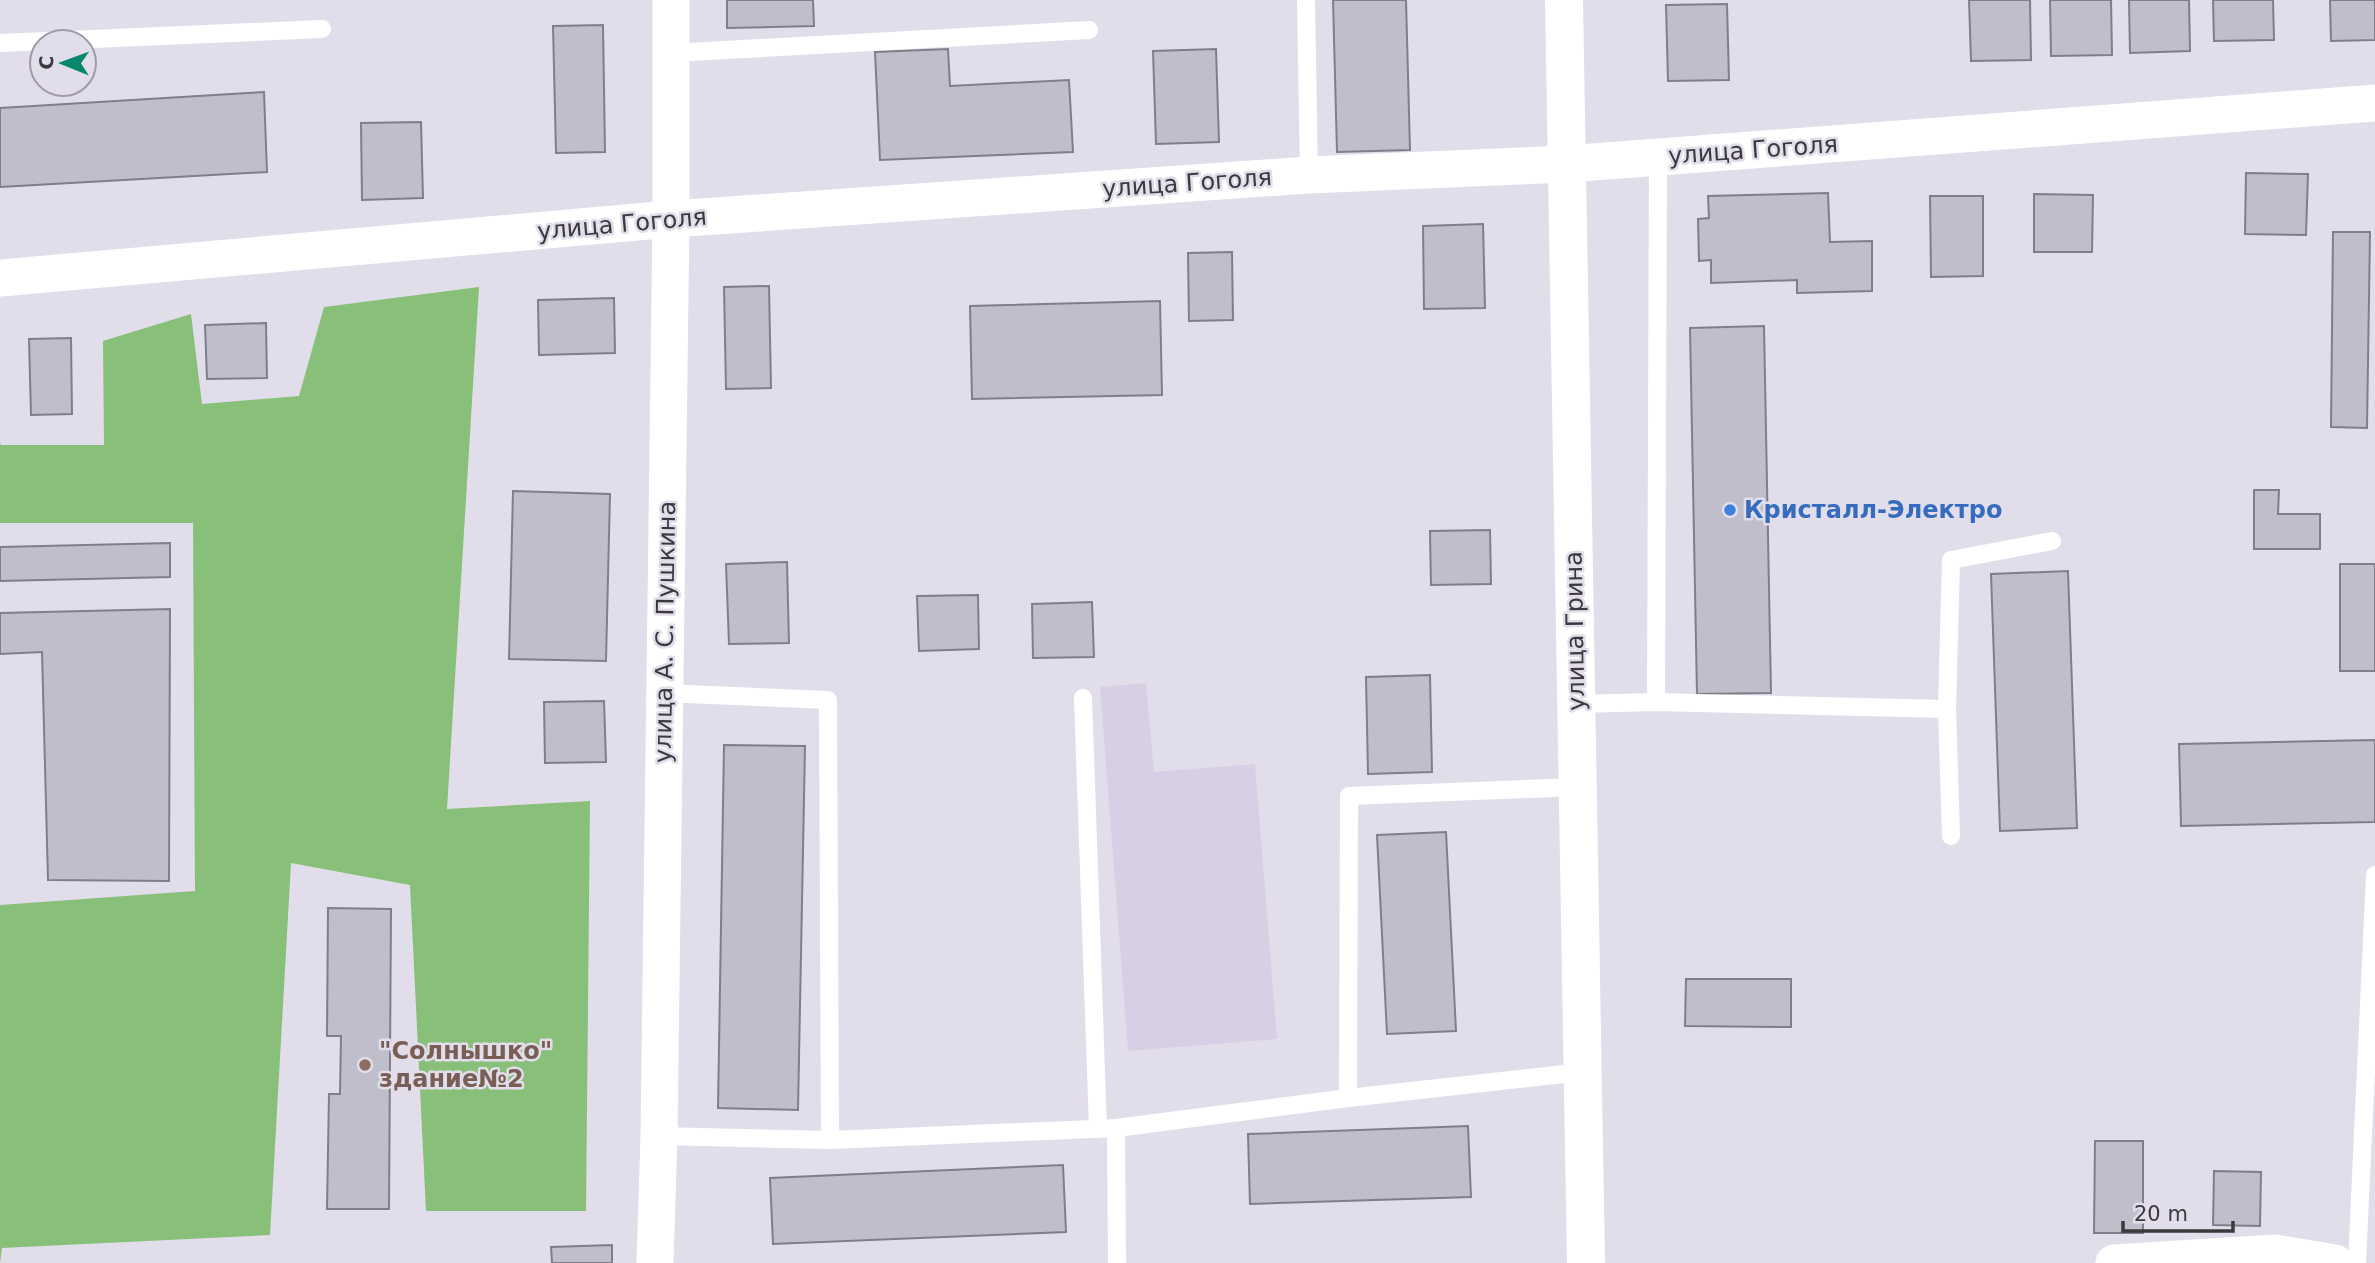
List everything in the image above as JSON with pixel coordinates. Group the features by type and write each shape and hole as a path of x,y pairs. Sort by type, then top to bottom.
{"highway":[{"name":"улица Грина","path":"1564,0 1586,1263"}],"street":[{"name":"улица А. С. Пушкина","path":"655,1263 671,219 671,0"},
{"name":"улица Гоголя","path":"0,278 671,219 1309,174 1658,158 2375,103"},
{"path":"2114,1263 2275,1252 2335,1263"}],"lane":[{"path":"1306,0 1309,174"},
{"path":"0,43 322,29"},
{"path":"671,53 1089,30"},
{"path":"1656,702 1658,158"},
{"path":"1951,836 1947,709 1951,561 2052,541"},
{"path":"664,693 828,700 830,1140"},
{"path":"1083,698 1098,1129"},
{"path":"1576,704 1656,702 1947,709"},
{"path":"1348,1098 1349,796 1578,788"},
{"path":"2357,1263 2375,875"},
{"path":"659,1136 830,1140 1116,1128 1348,1098 1582,1072"},
{"path":"1116,1128 1116,1263"}],"shaded area":[{"path":"1146,683 1154,772 1255,764 1277,1039 1128,1051 1100,687"}],"green space":[{"path":"479,287 447,809 590,801 586,1211 426,1211 410,885 291,863 270,1235 2,1248 0,1263 0,905 195,891 193,523 0,523 0,443 104,445 103,341 191,314 202,404 299,396 324,307"}],"building":[{"path":"727,0 813,0 814,26 727,28"},
{"path":"1333,0 1406,0 1410,150 1337,152"},
{"path":"1969,0 2030,0 2031,60 1971,61"},
{"path":"2050,0 2111,0 2112,55 2051,56"},
{"path":"2129,0 2189,0 2190,51 2130,53"},
{"path":"2213,0 2273,0 2274,40 2214,41"},
{"path":"2330,0 2375,0 2375,40 2331,41"},
{"path":"1727,4 1729,80 1668,81 1666,5"},
{"path":"603,25 605,152 556,153 553,26"},
{"path":"948,49 950,86 1069,80 1073,152 880,160 875,52"},
{"path":"1216,49 1219,142 1156,144 1153,51"},
{"path":"264,92 267,172 0,187 0,108"},
{"path":"421,122 423,198 362,200 361,123"},
{"path":"2246,173 2308,174 2306,235 2245,234"},
{"path":"1828,193 1830,242 1872,241 1872,291 1797,293 1797,280 1711,283 1711,260 1699,261 1698,219 1709,218 1708,196"},
{"path":"2034,194 2093,195 2092,252 2034,252"},
{"path":"1930,196 1983,196 1983,276 1931,277"},
{"path":"1483,224 1485,308 1424,309 1423,226"},
{"path":"2333,232 2370,232 2367,428 2331,427"},
{"path":"1232,252 1233,320 1189,321 1188,253"},
{"path":"769,286 771,388 726,389 724,287"},
{"path":"614,298 615,353 539,355 538,300"},
{"path":"1160,301 1162,395 972,399 970,306"},
{"path":"266,323 267,378 207,379 205,325"},
{"name":"Кристалл-Электро","path":"1764,326 1771,693 1697,694 1690,328"},
{"path":"71,338 72,414 31,415 29,339"},
{"path":"2254,490 2279,490 2278,514 2320,514 2320,549 2254,549"},
{"path":"513,491 610,494 606,661 509,659"},
{"path":"1490,530 1491,584 1431,585 1430,531"},
{"path":"170,543 170,577 0,581 0,547"},
{"path":"787,562 789,643 729,644 726,564"},
{"path":"2340,564 2375,564 2375,671 2340,671"},
{"path":"2068,571 2077,828 2000,831 1991,574"},
{"path":"978,595 979,649 919,651 917,596"},
{"path":"1092,602 1094,657 1033,658 1032,604"},
{"path":"170,609 169,881 48,880 42,652 0,654 0,613"},
{"path":"1430,675 1432,772 1368,774 1366,677"},
{"path":"604,701 606,762 545,763 544,702"},
{"path":"2375,740 2375,822 2181,826 2179,744"},
{"path":"724,745 805,746 798,1110 718,1108"},
{"path":"1446,832 1456,1031 1387,1034 1377,835"},
{"name":"\"Солнышко\" здание№2","path":"328,908 391,909 389,1209 327,1209 329,1094 340,1094 341,1036 327,1036"},
{"path":"1686,979 1791,979 1791,1027 1685,1026"},
{"path":"1468,1126 1471,1197 1250,1204 1248,1134"},
{"path":"2095,1141 2143,1141 2143,1233 2094,1233"},
{"path":"1063,1165 1066,1232 773,1244 770,1178"},
{"path":"2214,1171 2261,1172 2260,1226 2213,1225"},
{"path":"612,1245 612,1263 552,1263 551,1247"}],"place":[{"name":"Кристалл-Электро","path":"1730,510"},
{"name":"\"Солнышко\" здание№2","path":"365,1065"}]}
